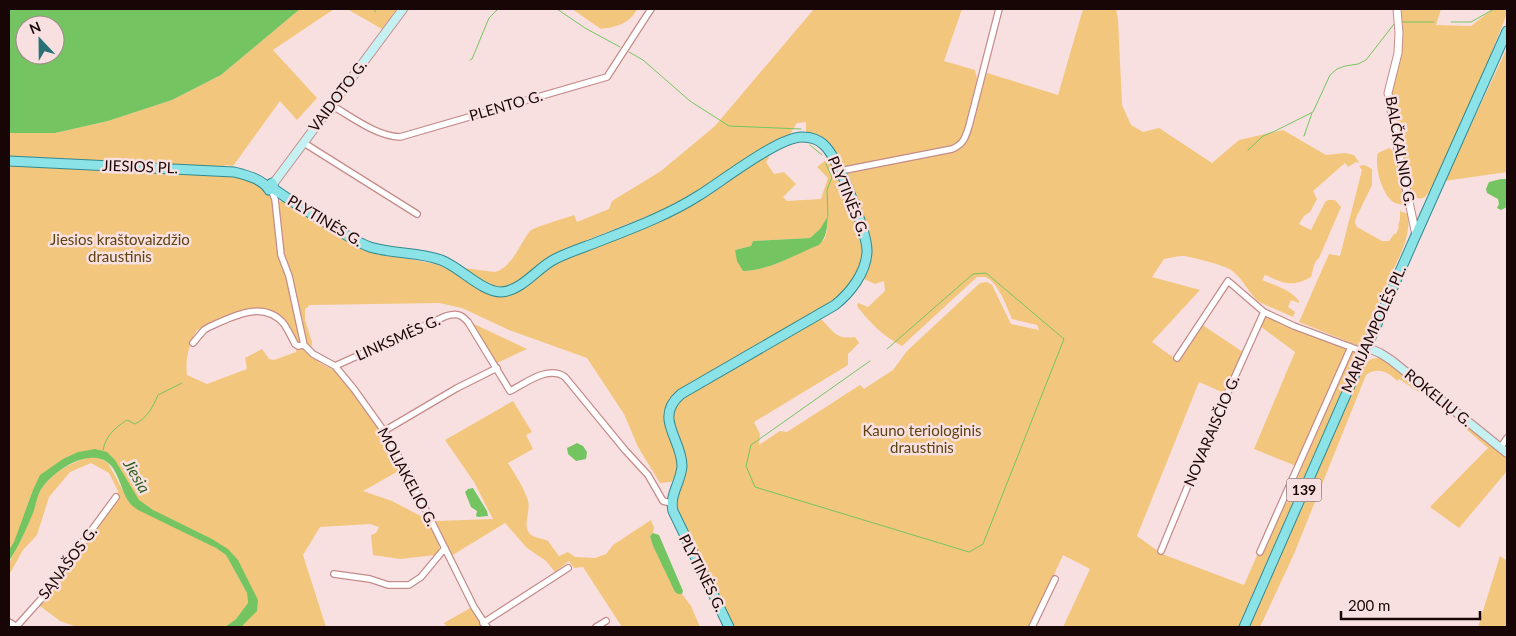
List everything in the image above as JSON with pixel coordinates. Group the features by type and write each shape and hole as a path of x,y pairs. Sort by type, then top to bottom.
{"main road":[{"name":"VAIDOTO G.","path":"271,187 403,9"},
{"name":"MARIJAMPOLĖS PL.","path":"1244,627 1365,349 1507,32"},
{"name":"PLYTINĖS G.","path":"271,187 360,243 377,249 440,260 462,271 493,291 502,292 518,286 556,258 625,232 697,197 744,165 786,140 803,137 819,141 828,149 840,171 866,239 865,261 859,277 851,289 834,306 681,394 673,402 669,412 669,423 682,468 672,503 677,524 729,627"},
{"name":"JIESIOS PL.","path":"9,162 234,172 248,176 271,187"},
{"name":"ROKELIŲ G.","path":"1365,349 1380,353 1391,360 1507,453"}],"street":[{"name":"PLENTO G.","path":"331,105 378,132 391,136 400,136 608,77 651,9"},
{"path":"840,171 960,146 969,126 999,9"},
{"name":"BALČKALNIO G.","path":"1397,9 1398,53 1388,92 1416,235"},
{"path":"304,143 416,214"},
{"path":"271,187 281,255 289,276 304,345"},
{"path":"1177,358 1228,282 1264,312 1294,326 1351,347 1365,349"},
{"name":"MOLIAKELIO G.","path":"193,343 209,327 246,311 262,311 275,316 284,324 295,344 298,346 304,345 313,354 335,366 384,431 485,625"},
{"name":"NOVARAISČIO G.","path":"1161,550 1210,432 1264,312"},
{"name":"LINKSMĖS G.","path":"335,366 446,316 459,314 468,322 510,391 545,374 560,373 570,382 648,476 663,501 672,503"},
{"path":"1260,552 1351,347"},
{"path":"384,431 457,388 497,368"},
{"path":"1500,448 1507,438"},
{"name":"SĄNAŠOS G.","path":"17,627 42,598 116,497"},
{"path":"334,574 370,579 388,585 409,585 421,578 445,548"},
{"path":"485,625 568,568"},
{"path":"1032,627 1055,579"},
{"path":"596,627 606,621"},
{"path":"9,622 17,627"}],"green space":[{"name":"Jiesios kraštovaizdžio draustinis","path":"300,9 334,9 273,50 317,98 297,120 280,101 233,166 226,165 221,167 264,188 275,199 278,234 305,341 294,284 284,254 279,203 283,199 359,247 377,253 435,264 455,271 493,296 510,295 522,289 543,270 564,259 628,234 697,203 767,154 769,158 766,162 774,174 784,172 796,184 783,197 787,201 821,199 828,178 817,167 830,157 857,221 864,246 862,262 853,280 836,301 682,390 668,428 678,464 676,475 671,482 660,483 638,447 624,414 587,358 509,330 462,308 439,303 310,305 305,309 305,320 312,342 311,355 320,363 337,372 382,433 402,469 363,491 392,501 430,521 439,544 439,550 436,555 400,559 373,555 371,535 376,533 379,527 370,524 320,527 303,555 326,627 233,627 254,607 230,555 143,509 109,458 102,456 71,460 41,483 9,557 9,133 55,133 108,121 172,100 221,75","holes":["828,218 824,240 765,268 743,271 735,250 751,246 753,241 810,238","245,309 262,310 286,322 297,343 296,352 274,360 269,359 262,349 245,358 247,369 207,384 187,375 188,352 197,330"]},
{"path":"347,9 397,9 382,29"},
{"path":"572,9 637,9 630,18 617,26 601,29"},
{"path":"814,9 962,9 944,61 975,70 977,79 963,137 952,147 847,167 842,166 824,139 813,133 806,132 806,122 797,123 790,134 778,139 695,193 655,213 562,250 540,263 510,287 500,289 489,287 463,268 495,272 501,270 511,260 526,236 533,229 574,215 577,222 609,209 612,201 661,171 715,126"},
{"name":"Kauno teriologinis draustinis","path":"1083,9 1116,9 1122,105 1131,125 1143,132 1159,128 1212,163 1239,140 1283,130 1326,155 1345,153 1354,155 1359,162 1348,167 1345,163 1313,191 1317,199 1310,212 1304,216 1299,224 1311,230 1325,202 1328,200 1335,200 1341,207 1319,258 1314,264 1311,277 1293,283 1283,282 1265,275 1262,280 1287,291 1299,301 1299,303 1291,300 1288,307 1295,312 1293,317 1259,302 1235,273 1228,268 1208,262 1183,256 1164,259 1152,277 1200,290 1152,342 1178,361 1201,324 1243,352 1224,393 1199,382 1137,536 1162,554 1244,585 1280,503 1286,504 1351,353 1354,351 1358,354 1238,627 1063,627 1090,569 1063,555 1030,627 733,627 677,511 676,503 680,485 673,421 676,408 691,393 821,319 835,334 849,338 855,337 859,343 848,354 848,365 754,422 760,434 759,445 780,431 787,432 860,385 864,389 893,370 907,351 980,283 987,282 992,285 1011,324 1039,330 1037,325 1012,319 1002,295 994,284 985,277 977,277 902,346 883,333 857,306 858,303 868,307 885,291 884,281 875,284 864,279 863,276 869,263 847,174 849,171 949,152 963,146 987,73 1058,95"},
{"path":"1400,9 1441,9 1436,25 1471,26 1493,9 1507,9 1484,72 1436,179 1429,193 1422,198 1415,196 1410,191 1390,96"},
{"path":"1507,48 1507,172 1445,181"},
{"path":"1389,148 1395,155 1405,203 1403,205 1395,203 1386,194 1378,173 1378,153"},
{"path":"1365,165 1372,169 1372,185 1356,218 1355,223 1357,227 1382,241 1389,241 1396,234 1399,227 1400,211 1408,214 1408,232 1403,249 1359,346 1299,322 1329,254 1340,256 1362,170 1359,166"},
{"path":"1267,316 1282,325 1347,348 1348,351 1296,466 1254,449 1295,352 1260,326 1264,317"},
{"path":"472,323 527,349 497,363"},
{"path":"1371,359 1385,359 1424,391 1422,394 1399,379 1397,381 1382,371 1374,371 1366,375 1294,554 1260,627 1248,627 1363,365"},
{"path":"513,401 532,432 526,435 533,449 508,463 527,496 529,505 527,527 530,534 548,541 559,556 568,552 575,557 595,558 606,554 613,545 651,520 654,528 650,536 653,546 678,594 682,594 691,606 700,627 622,627 583,567 574,568 569,561 555,572 546,561 527,548 505,523 451,556 436,521 493,519 474,482 445,440"},
{"path":"1466,429 1472,429 1507,457 1507,471 1459,528 1430,507 1488,448"},
{"path":"87,458 99,458 108,463 129,502 226,555 247,593 248,604 236,619 225,627 77,627 60,621 40,606 116,502 118,491 109,473 91,463 70,472 49,497 37,535 23,550 9,575 11,558 26,531 42,488 62,469"},
{"path":"1500,556 1507,561 1507,627 1478,627"},
{"path":"472,607 482,627 447,627 444,623"}],"shaded area":[{"path":"9,9 300,9 221,75 172,100 108,121 55,133 9,133"},
{"path":"1507,179 1507,207 1501,210 1497,208 1499,204 1498,199 1487,193 1486,189 1489,182"},
{"path":"828,216 825,235 819,245 773,265 753,270 743,271 737,261 735,250 751,246 753,241 810,238 820,229"},
{"path":"577,443 583,446 587,452 586,459 576,461 568,454 567,448"},
{"path":"95,449 107,452 115,460 139,500 153,510 212,539 228,549 238,560 258,600 257,611 241,627 225,627 236,619 248,603 247,593 226,555 216,548 134,507 126,497 111,466 99,458 90,458 72,463 47,481 40,491 28,526 9,561 9,550 14,542 40,475 63,459 78,452"},
{"path":"473,488 488,516 476,516 477,511 471,507 465,492"},
{"path":"653,533 659,535 683,591 682,594 675,592 653,546 650,536"}],"waterway":[{"path":"470,60 489,18 498,9"},
{"path":"557,9 585,28 620,47"},
{"path":"1451,22 1471,22 1494,9"},
{"path":"1402,22 1434,22"},
{"path":"1248,150 1263,136 1313,112 1330,75 1337,69 1366,60 1394,24"},
{"path":"629,52 643,60 690,101 729,126 801,129"},
{"path":"1304,136 1312,113"},
{"path":"810,145 822,155"},
{"path":"826,164 832,177 827,190 828,216"},
{"path":"870,361 751,445 746,466 755,487 969,552 983,544 1064,339 986,273 973,274 887,349"},
{"path":"103,450 106,440 115,429 127,420 135,424 139,422 149,412 158,395 182,383"}],"water label":[{"name":"Jiesia","path":"137,476"}]}
